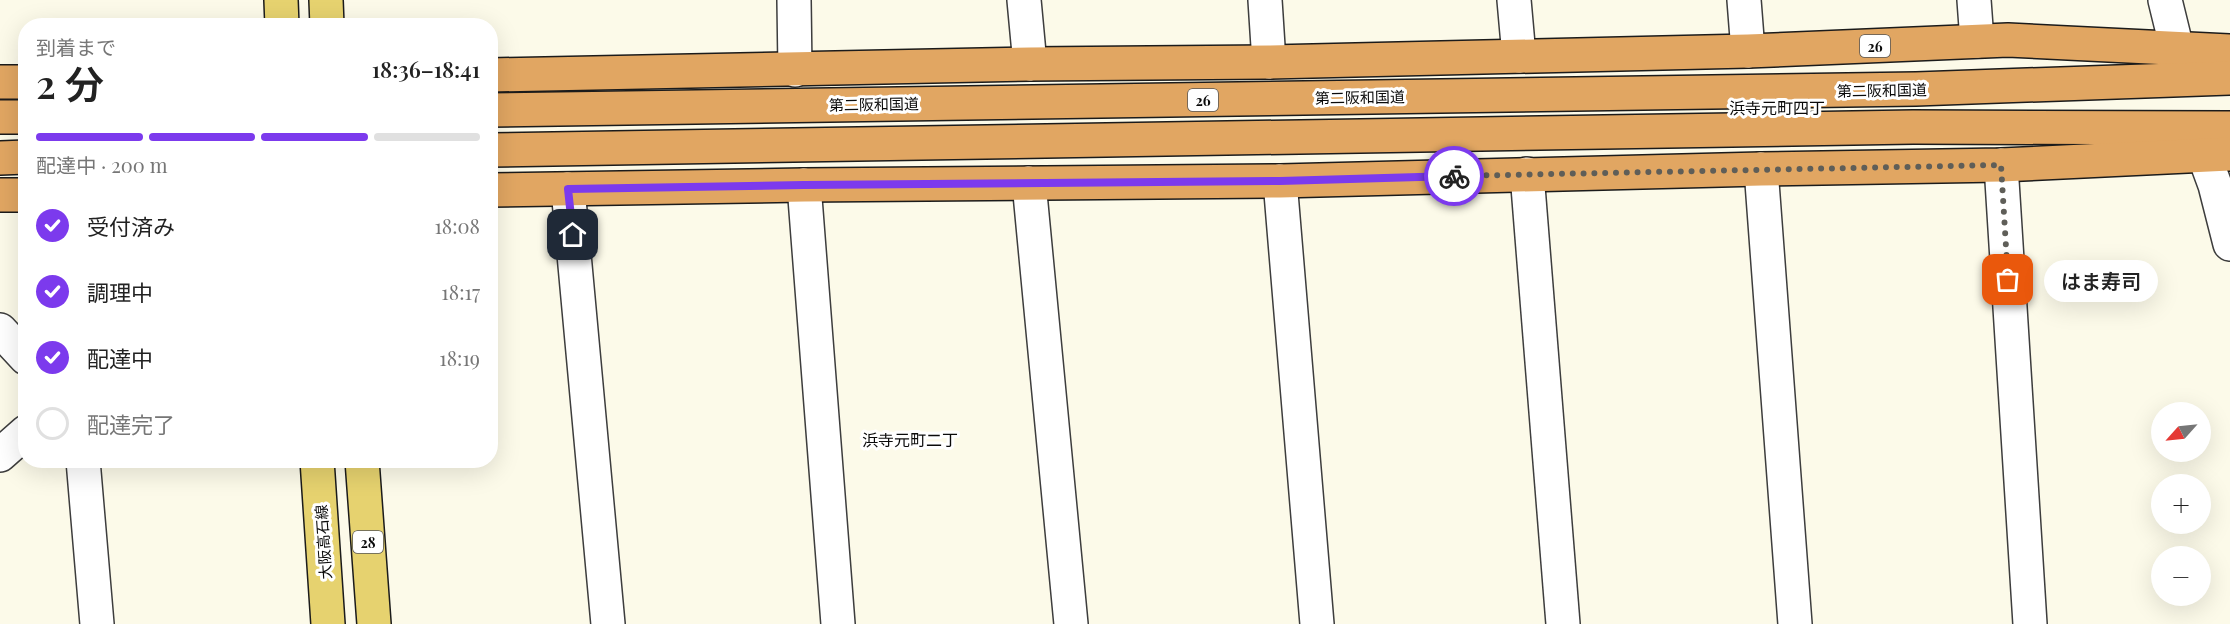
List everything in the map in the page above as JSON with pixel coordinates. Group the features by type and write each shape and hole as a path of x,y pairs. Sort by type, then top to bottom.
{"highway":[{"name":"26","path":"498,75 1030,64 1269,63 1748,51 2008,40 2230,51"},
{"name":"第二阪和国道","path":"498,110 1916,89 2230,78"},
{"path":"0,82 18,82"},
{"path":"0,117 18,117"},
{"path":"498,150 1913,127 2230,128"},
{"path":"498,190 1280,181 1761,168 2001,165 2217,154"},
{"path":"0,158 18,157"},
{"path":"0,195 18,195"}],"main road":[{"path":"281,0 282,18"},
{"path":"326,0 327,18"},
{"name":"大阪高石線","path":"318,468 328,624"},
{"name":"28","path":"363,468 374,624"}],"street":[{"path":"794,0 795,70"},
{"path":"1024,0 1030,64"},
{"path":"1265,0 1269,63"},
{"path":"1514,0 1519,56"},
{"path":"1744,0 1748,51"},
{"path":"1974,0 1977,41"},
{"path":"2165,0 2177,49"},
{"path":"2217,154 2215,185 2230,244"},
{"path":"2001,165 2030,624"},
{"path":"1761,168 1795,624"},
{"path":"1527,174 1563,624"},
{"path":"1280,181 1317,624"},
{"path":"1029,183 1071,624"},
{"path":"804,185 838,624"},
{"path":"568,189 608,624"},
{"path":"0,330 18,349"},
{"path":"0,455 18,439"},
{"path":"84,468 97,624"}],"way so far":[{"path":"1454,176 1761,168 2001,165 2008,280"}],"place":[{"name":"はま寿司","path":"2008,280"}],"district":[{"name":"浜寺元町四丁","path":"1777,107"},
{"name":"浜寺元町二丁","path":"910,439"}],"route":[{"path":"573,235 568,189 1280,181 1454,176"}]}
